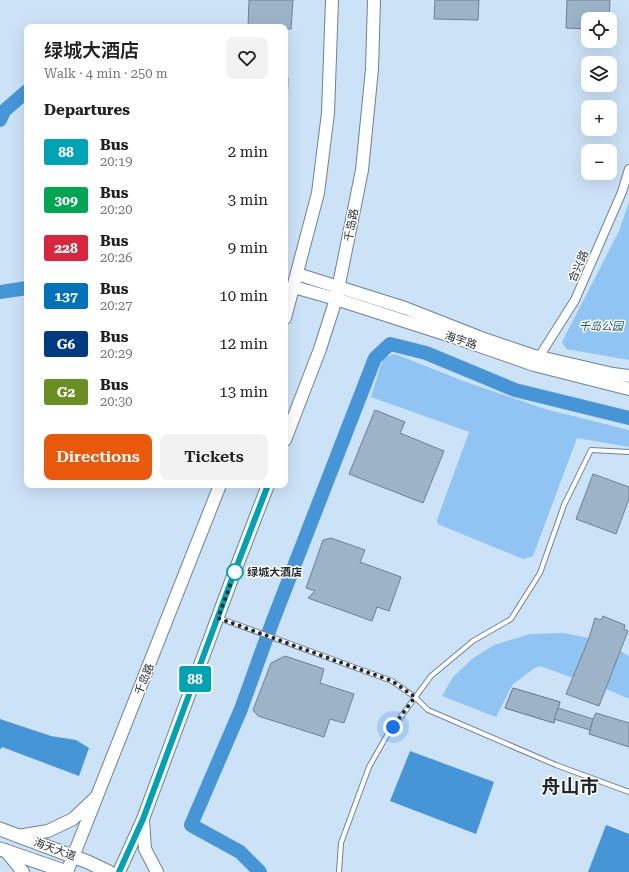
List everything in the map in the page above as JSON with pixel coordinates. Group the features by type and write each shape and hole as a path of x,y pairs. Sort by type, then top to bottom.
{"main road":[{"name":"海天大道","path":"0,829 74,856 109,872"},
{"name":"海天大道","path":"2,849 67,872"}],"street":[{"path":"288,308 318,193 328,113 332,0"},
{"name":"千岛路","path":"288,432 320,349 339,287 362,170 372,69 374,0"},
{"name":"合兴路","path":"536,361 575,300 622,192 629,169"},
{"name":"海宇路","path":"297,274 405,308 484,339 531,355 536,361 629,376"},
{"name":"海宇路","path":"294,287 629,389"},
{"name":"千岛路","path":"67,872 219,488"},
{"path":"119,872 143,819 267,488"},
{"path":"18,836 48,830 73,819 97,796"},
{"path":"143,819 145,849 157,872"},
{"path":"2,849 23,872"}],"lane":[{"path":"339,872 341,843 369,767 386,737 431,676 473,641 511,619 540,572 564,505 592,450 629,452"},
{"path":"218,618 392,681 415,697 428,710 556,765 629,792"}],"green space":[{"name":"千岛公园","path":"629,202 629,360 566,349 562,342 619,231"},
{"path":"395,354 466,382 545,409 629,430 629,447 577,438 533,556 523,559 438,524 437,520 469,432 371,397 383,358"},
{"path":"563,633 589,638 573,678 540,666 535,668 513,684 496,717 442,696 453,677 472,659 494,645 530,634"},
{"path":"620,651 629,656 629,699 606,689"}],"shaded area":[{"path":"0,719 51,736 76,740 89,748 79,776 2,747 0,750"},
{"path":"410,751 494,782 476,834 390,801"},
{"path":"606,825 629,834 629,872 588,872"}],"building":[{"path":"249,0 293,0 291,29 288,29 288,24 248,24"},
{"path":"435,0 479,0 478,20 434,19"},
{"path":"567,0 610,0 609,12 581,12 581,29 566,28"},
{"path":"375,410 405,422 400,433 444,451 423,503 349,474"},
{"path":"593,474 629,487 629,499 616,534 576,519"},
{"path":"331,538 365,550 360,562 401,577 389,611 377,607 372,621 308,598 315,591 306,588 323,540"},
{"path":"603,616 625,625 624,629 628,631 599,706 566,694 589,638 595,618 601,620"},
{"path":"285,656 324,669 320,683 354,694 344,723 330,719 324,737 258,716 253,710 271,663"},
{"path":"513,688 560,702 554,723 505,708"},
{"path":"513,688 560,702 554,723 505,708"},
{"path":"558,708 593,719 590,730 554,719"},
{"path":"596,713 629,723 629,747 589,734"}],"waterway":[{"path":"0,120 4,111 24,94"},
{"path":"0,292 24,288"},
{"path":"260,872 240,852 191,825 241,709 272,623 375,358 390,344 426,353 515,390 629,418"}],"bus line":[{"name":"88","path":"119,872 143,819 267,488"}],"place":[{"name":"绿城大酒店","path":"235,572"}],"district":[{"name":"舟山市","path":"570,786"}],"route":[{"path":"235,572 218,618 392,681 415,697 393,727"}]}
